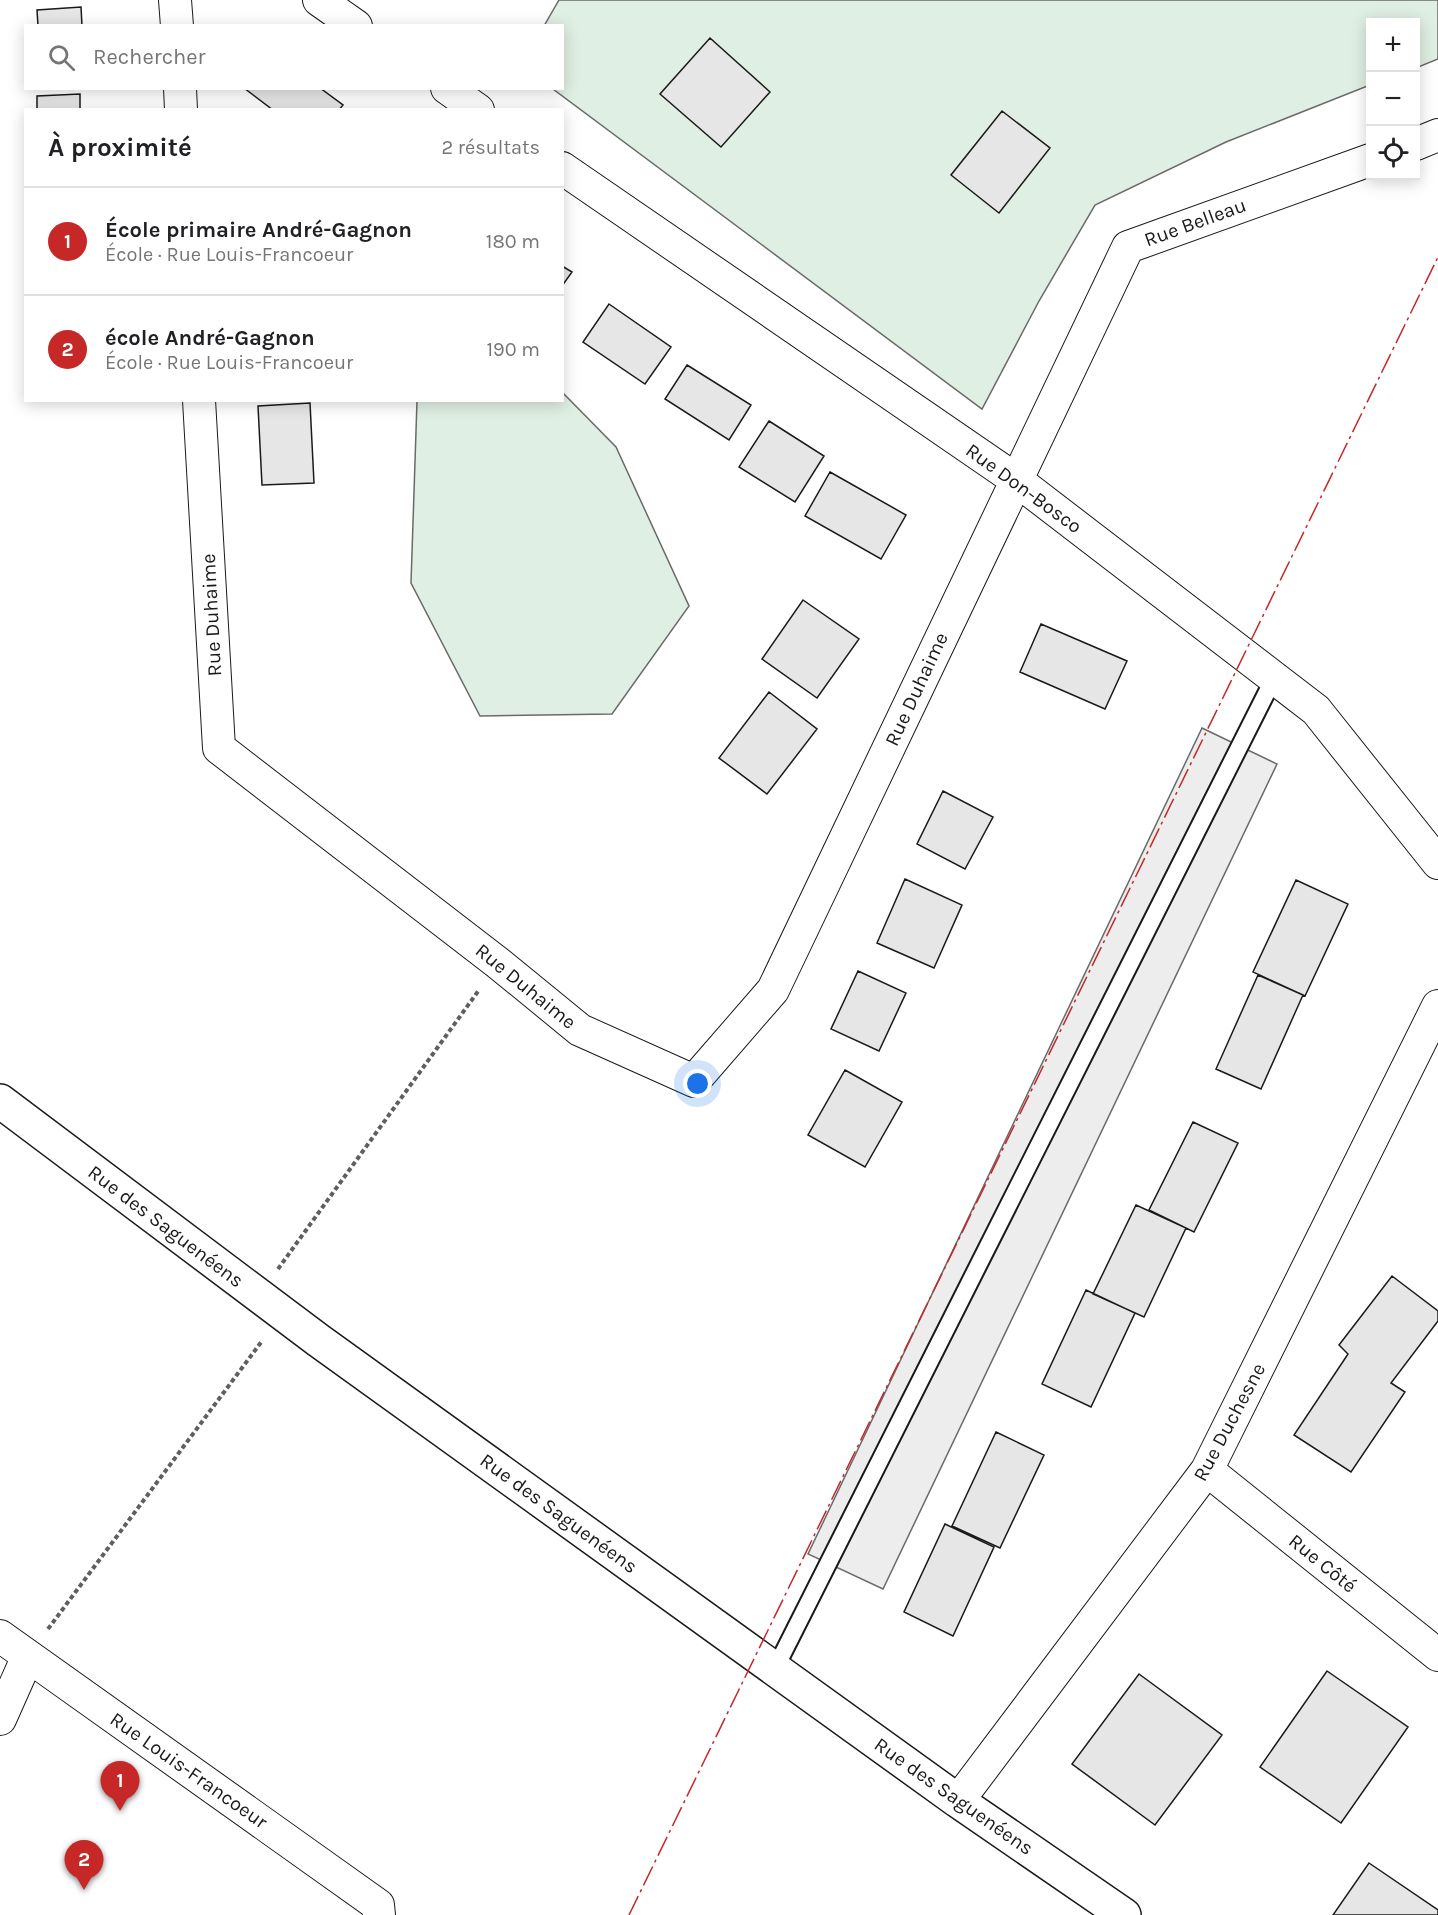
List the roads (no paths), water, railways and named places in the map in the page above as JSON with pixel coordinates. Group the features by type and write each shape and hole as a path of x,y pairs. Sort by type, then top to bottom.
{"street":[{"path":"175,0 177,24"},
{"path":"319,0 353,24"},
{"path":"180,90 182,108"},
{"path":"450,90 475,108"},
{"path":"1420,142 1438,135"},
{"name":"Rue Belleau","path":"1015,479 1128,247 1366,162"},
{"name":"Rue Don-Bosco","path":"564,169 1015,479 1316,711 1438,863"},
{"name":"Rue Duhaime","path":"198,402 219,748 498,963 580,1030 694,1081 773,990 1015,479"},
{"name":"Rue Duchesne","path":"957,1801 1207,1470 1438,1006"},
{"name":"Rue des Saguenéens","path":"0,1101 271,1304 957,1801 1125,1915"},
{"name":"Rue Côté","path":"1207,1470 1438,1655"},
{"name":"Rue Louis-Francoeur","path":"0,1636 378,1910"},
{"path":"0,1719 28,1656"}],"lane":[{"path":"775,1669 1274,678"}],"place":[{"name":"École primaire André-Gagnon","path":"120,1811"},
{"name":"école André-Gagnon","path":"84,1890"}]}
